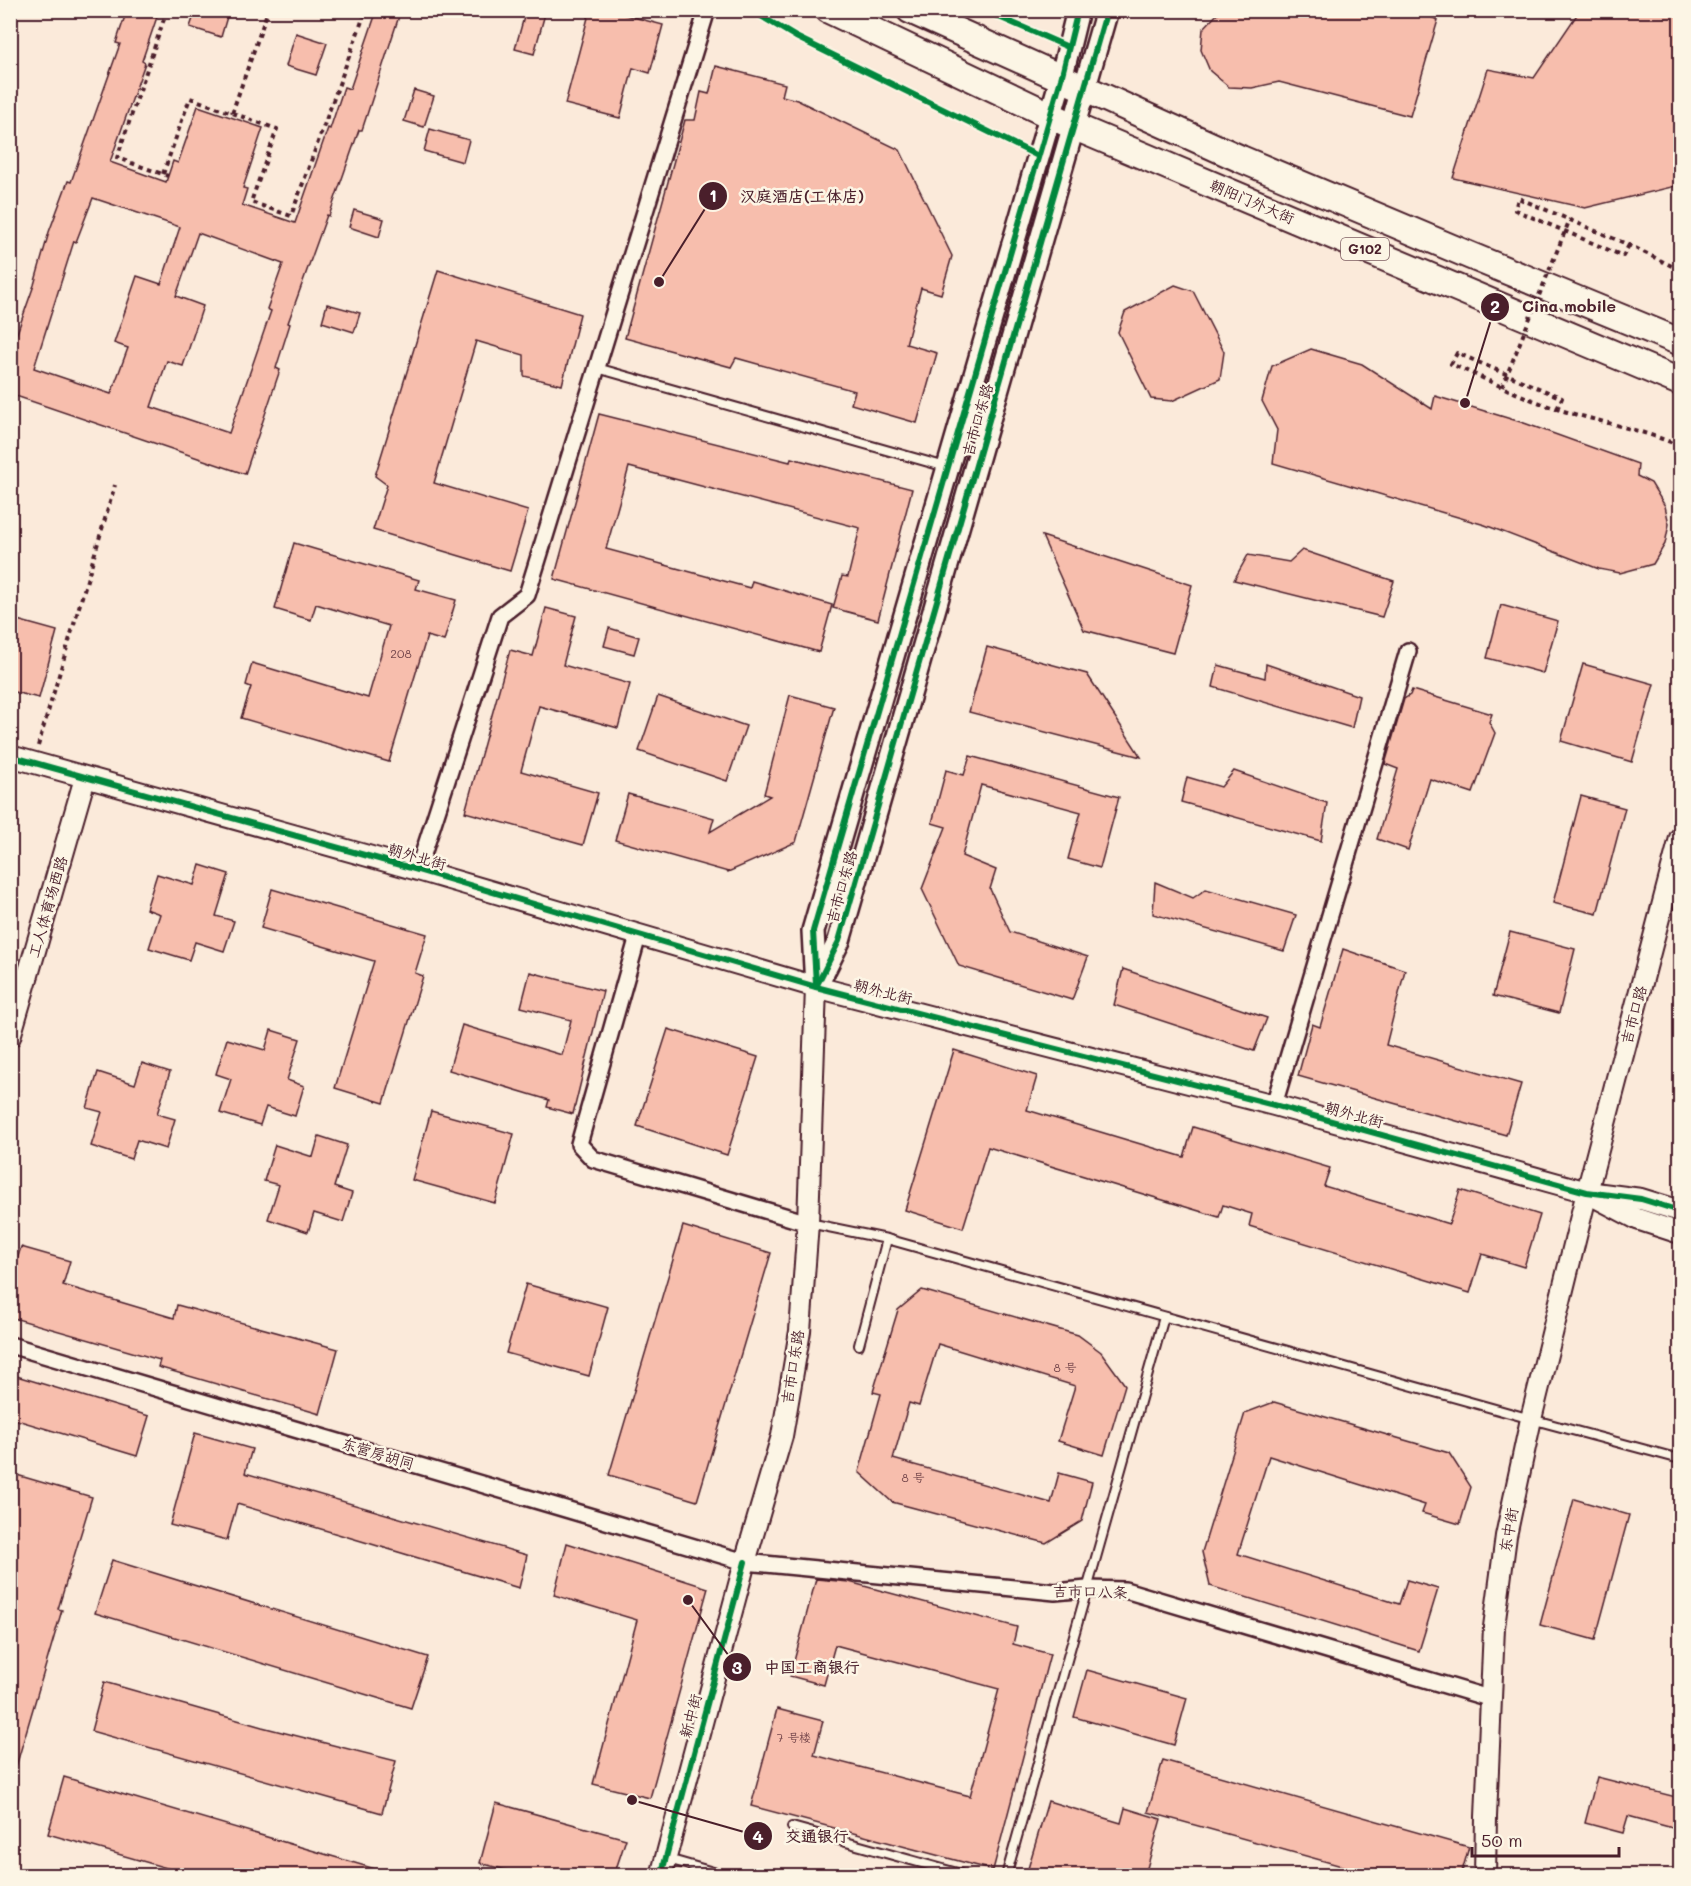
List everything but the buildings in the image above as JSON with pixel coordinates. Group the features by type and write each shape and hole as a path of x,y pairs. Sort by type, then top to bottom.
{"highway":[{"name":"朝阳门外大街","path":"829,10 1049,116 1680,382"},
{"name":"G102","path":"910,10 1342,202 1680,342"}],"main road":[{"name":"吉市口东路","path":"816,987 813,931 1061,79 1078,10"},
{"name":"吉市口东路","path":"816,987 839,941 1086,90 1107,10"}],"street":[{"path":"418,870 500,616 527,595 707,10"},
{"path":"1274,1105 1408,651"},
{"name":"朝外北街","path":"10,756 418,870 816,987 1274,1105 1587,1192 1641,1199 1680,1211"},
{"name":"工人体育场西路","path":"10,1037 85,778"},
{"name":"吉市口路","path":"1587,1192 1680,838"},
{"path":"638,936 579,1144 593,1160 808,1223"},
{"name":"吉市口东路","path":"745,1562 782,1436 800,1330 808,1223 816,987"},
{"name":"朝外北街","path":"1587,1192 1637,1219 1680,1233"},
{"name":"东中街","path":"1485,1875 1494,1627 1506,1536 1531,1419 1587,1192"},
{"name":"东营房胡同","path":"10,1345 745,1562"},
{"name":"吉市口八条","path":"745,1562 1055,1592 1087,1589 1125,1590 1492,1699"},
{"name":"新中街","path":"662,1867 745,1562"}],"lane":[{"path":"597,368 948,467"},
{"path":"808,1223 887,1239 1680,1459"},
{"path":"859,1345 887,1239"},
{"path":"1006,1875 1164,1317"},
{"path":"792,1827 968,1875"},
{"path":"662,1867 727,1875"}],"path":[{"path":"167,10 117,158 165,175 190,98 277,129 251,202 291,216 366,10"},
{"path":"232,113 268,10"},
{"path":"1629,245 1623,256 1515,210 1518,198 1629,245 1680,270"},
{"path":"1502,387 1570,219"},
{"path":"1557,408 1562,398 1457,353 1451,364 1557,408 1655,435 1680,446"},
{"path":"33,763 115,485"}],"cycle path":[{"path":"751,10 796,37 1038,156"},
{"path":"983,10 1068,47"},
{"path":"816,984 813,931 1061,79 1078,10"},
{"path":"816,987 839,941 1107,10"},
{"path":"10,756 418,870 816,987 1274,1105 1587,1192 1641,1199 1680,1211"},
{"path":"661,1876 745,1562"}],"place":[{"name":"汉庭酒店(工体店)","path":"659,282"},
{"name":"Cina mobile","path":"1465,403"},
{"name":"中国工商银行","path":"688,1600"},
{"name":"交通银行","path":"632,1800"}]}
